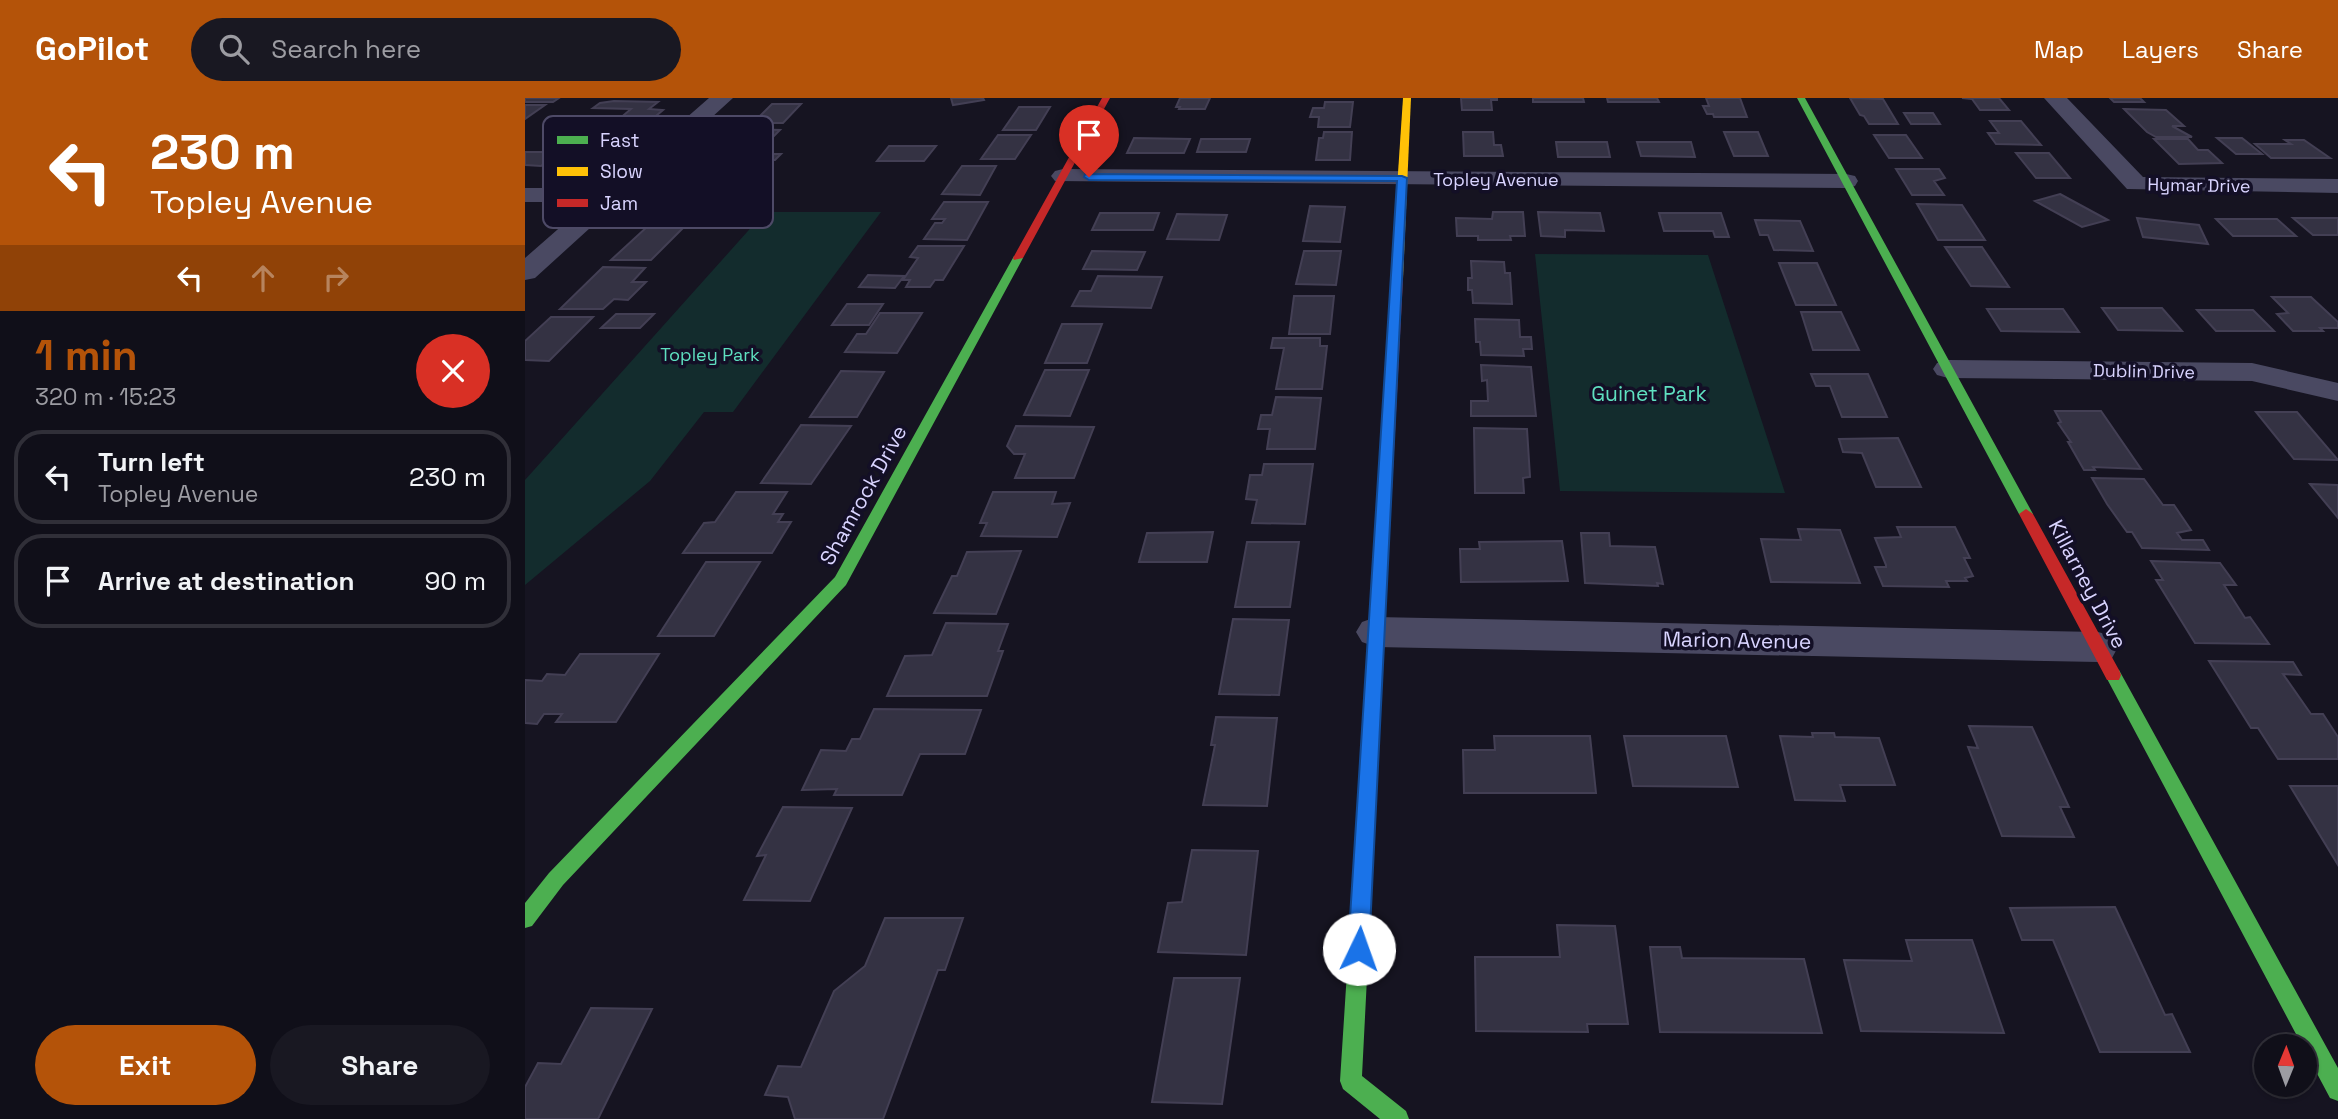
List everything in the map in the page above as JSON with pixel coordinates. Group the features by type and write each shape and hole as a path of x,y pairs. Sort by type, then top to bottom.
{"street":[{"path":"702,116 722,98"},
{"name":"Shamrock Drive","path":"525,919 557,879 841,581 1106,98"},
{"path":"1398,1119 1351,1081 1407,98"},
{"name":"Killarney Drive","path":"1801,98 2338,1090"},
{"name":"Hymar Drive","path":"2055,98 2137,184 2338,186"},
{"name":"Topley Avenue","path":"1063,176 1846,181"},
{"path":"525,195 543,195"},
{"path":"525,272 575,228"},
{"name":"Dublin Drive","path":"1948,369 2252,372 2338,392"},
{"name":"Marion Avenue","path":"1376,632 2098,647"}],"green space":[{"name":"Topley Park","path":"773,212 881,212 733,412 704,412 650,481 525,585 525,480 751,228 773,228"},
{"name":"Guinet Park","path":"1535,254 1708,255 1785,493 1560,491"}],"building":[{"path":"525,98 559,98 553,102 525,102"},
{"path":"951,98 983,98 984,100 953,105"},
{"path":"1180,98 1210,98 1205,109 1179,109 1180,107 1176,107"},
{"path":"1461,98 1497,100 1491,100 1492,110 1462,110"},
{"path":"1533,98 1583,98 1584,102 1533,102"},
{"path":"1607,98 1657,98 1659,102 1608,102"},
{"path":"1706,98 1740,98 1747,117 1714,117 1713,114 1707,114 1703,106 1709,106"},
{"path":"1850,98 1883,99 1898,124 1869,124"},
{"path":"1962,98 1999,98 2009,110 1980,110 1972,99"},
{"path":"2110,98 2140,98 2144,102 2114,102"},
{"path":"658,102 649,109 663,110 656,116 623,116 631,109 593,108 600,103"},
{"path":"1325,102 1353,102 1350,127 1318,127 1319,117 1310,117 1313,108 1324,108"},
{"path":"772,104 801,104 783,123 773,123 773,116 760,116"},
{"path":"525,105 545,105 525,119"},
{"path":"1019,107 1050,107 1036,130 1003,130"},
{"path":"2124,109 2166,110 2184,126 2172,126 2192,137 2156,137 2147,132"},
{"path":"1904,113 1933,113 1940,124 1911,124"},
{"path":"1990,121 2021,121 2041,145 1996,144 1988,133 1999,133"},
{"path":"1324,132 1352,132 1350,160 1316,160 1319,138 1323,138"},
{"path":"1463,132 1493,132 1494,145 1501,145 1503,156 1464,156"},
{"path":"1724,132 1758,132 1768,156 1734,156"},
{"path":"998,135 1031,135 1015,159 981,159"},
{"path":"1874,135 1906,135 1922,158 1889,158"},
{"path":"1134,138 1190,139 1184,153 1127,153"},
{"path":"2217,138 2242,138 2262,154 2236,154"},
{"path":"1201,139 1250,139 1246,152 1197,152"},
{"path":"2154,139 2188,139 2198,150 2208,150 2222,163 2179,164"},
{"path":"2285,140 2304,140 2330,158 2271,158 2255,144 2291,144"},
{"path":"1556,142 1607,142 1610,157 1558,157"},
{"path":"1637,142 1691,142 1695,157 1641,156"},
{"path":"889,146 936,146 924,161 877,161"},
{"path":"525,152 543,152 541,166 525,165"},
{"path":"2016,153 2049,153 2070,178 2036,178"},
{"path":"962,166 996,166 980,195 942,194"},
{"path":"1896,169 1939,169 1945,178 1934,181 1944,195 1912,195"},
{"path":"2060,194 2108,220 2082,227 2035,201"},
{"path":"944,202 988,202 967,240 924,239 935,223 942,223 945,219 932,219"},
{"path":"1917,204 1962,205 1985,240 1938,240"},
{"path":"1310,206 1345,207 1340,242 1303,241"},
{"path":"1493,212 1523,212 1525,236 1510,236 1511,240 1478,240 1478,236 1457,236 1456,218 1492,219"},
{"path":"1538,212 1600,213 1604,231 1565,230 1565,237 1541,236"},
{"path":"1100,213 1159,213 1153,230 1092,230"},
{"path":"1659,213 1721,213 1729,237 1715,237 1713,231 1664,231"},
{"path":"1177,214 1227,215 1219,240 1167,239"},
{"path":"2137,218 2199,225 2208,244 2143,237"},
{"path":"2293,218 2338,218 2338,235 2313,235"},
{"path":"2216,219 2277,219 2296,236 2233,236"},
{"path":"1755,220 1800,221 1813,251 1774,250 1768,235 1760,235"},
{"path":"646,228 683,228 651,260 611,260"},
{"path":"918,246 964,246 943,280 935,280 930,287 906,287 910,280 903,280 918,258 910,257"},
{"path":"1945,247 1982,247 2009,287 1971,286"},
{"path":"1092,251 1145,252 1137,270 1083,269"},
{"path":"1304,251 1341,251 1336,285 1296,284"},
{"path":"1471,261 1504,262 1505,273 1510,273 1512,304 1473,303 1472,290 1468,290 1468,278 1472,278"},
{"path":"1779,263 1817,263 1836,305 1796,305"},
{"path":"603,267 645,268 632,282 646,282 628,300 614,299 603,309 560,309"},
{"path":"868,275 904,276 895,288 859,287"},
{"path":"1098,276 1162,277 1151,308 1072,306 1080,291 1091,291"},
{"path":"1294,296 1334,296 1330,334 1289,334"},
{"path":"2272,297 2311,297 2338,322 2338,328 2293,331 2277,314 2288,313"},
{"path":"847,304 883,304 869,325 832,325"},
{"path":"2102,308 2162,308 2182,331 2118,330"},
{"path":"1987,309 2063,309 2079,332 2001,331"},
{"path":"2197,310 2253,310 2274,331 2216,331"},
{"path":"1801,312 1841,312 1859,350 1813,350"},
{"path":"880,313 922,313 897,353 845,352 857,334 866,334"},
{"path":"616,314 654,314 640,328 601,328"},
{"path":"551,317 593,317 549,361 525,360 525,341"},
{"path":"1475,319 1519,320 1520,337 1531,337 1532,349 1523,349 1524,356 1481,355 1480,342 1476,342"},
{"path":"1062,324 1102,324 1087,363 1045,363"},
{"path":"1273,338 1320,338 1320,346 1327,346 1322,389 1276,389 1284,348 1271,348"},
{"path":"1481,365 1531,367 1536,416 1471,416 1471,401 1488,401 1487,380 1482,381"},
{"path":"1045,370 1089,370 1070,416 1024,415"},
{"path":"841,371 884,372 857,417 810,417"},
{"path":"1811,374 1868,374 1887,417 1842,417 1830,386 1816,386"},
{"path":"1276,397 1321,398 1315,449 1267,449 1270,429 1258,429 1261,415 1272,415"},
{"path":"2055,411 2101,411 2141,469 2093,467 2095,470 2084,470 2068,442 2071,442 2058,423 2061,422"},
{"path":"2256,412 2297,412 2338,460 2294,459"},
{"path":"801,425 851,426 811,484 761,483"},
{"path":"1016,426 1094,427 1074,478 1015,478 1025,454 1014,454 1007,446"},
{"path":"1474,428 1527,429 1530,477 1523,478 1524,493 1475,493"},
{"path":"1898,438 1921,487 1876,487 1862,453 1843,452 1839,439"},
{"path":"1264,464 1313,464 1305,524 1252,523 1257,500 1246,499 1250,475 1262,475"},
{"path":"2092,478 2144,479 2163,505 2174,505 2191,530 2177,533 2182,540 2203,540 2209,550 2142,548 2132,532 2127,532 2107,504"},
{"path":"2310,484 2338,485 2338,518"},
{"path":"736,492 787,492 773,514 783,514 778,522 791,522 772,553 683,553 704,523 715,522"},
{"path":"993,492 1056,492 1052,504 1070,503 1057,537 981,536 987,523 980,523"},
{"path":"1897,527 1955,527 1970,558 1964,558 1973,576 1965,578 1967,581 1946,581 1949,587 1883,586 1875,567 1886,565 1875,538 1901,537"},
{"path":"1798,529 1840,530 1860,583 1771,582 1761,539 1801,540"},
{"path":"1213,532 1207,562 1139,562 1147,533"},
{"path":"1581,533 1609,533 1610,546 1655,547 1663,584 1585,583"},
{"path":"1562,541 1568,581 1461,582 1460,549 1480,549 1479,542"},
{"path":"1247,542 1299,542 1290,607 1235,607"},
{"path":"1021,551 996,614 934,613 952,576 957,576 967,552"},
{"path":"2151,561 2220,563 2236,585 2224,585 2245,618 2250,617 2269,644 2195,643 2156,580 2163,580"},
{"path":"706,562 760,562 714,636 658,636"},
{"path":"1233,619 1289,620 1279,695 1219,694"},
{"path":"946,623 1008,624 998,651 1003,651 987,696 887,696 905,656 932,655"},
{"path":"580,654 659,654 616,722 556,722 562,714 544,714 537,724 525,723 525,680 542,681 547,674 565,675"},
{"path":"2209,661 2293,662 2301,675 2283,674 2311,714 2323,714 2338,737 2338,759 2278,759 2258,728 2251,728"},
{"path":"874,709 981,710 965,754 920,754 902,795 834,795 837,789 802,790 821,750 846,751 852,739 860,739"},
{"path":"1216,717 1277,718 1267,806 1203,805 1215,745 1211,745"},
{"path":"1969,726 2032,727 2069,807 2060,807 2074,837 2002,836 1968,747 1978,748"},
{"path":"1812,733 1834,733 1835,737 1879,738 1895,785 1840,785 1845,801 1795,800 1780,736 1813,737"},
{"path":"1494,736 1590,736 1596,793 1464,793 1463,750 1495,750"},
{"path":"1624,736 1726,736 1738,787 1633,786"},
{"path":"2290,786 2338,786 2338,865"},
{"path":"783,807 852,808 810,901 744,900 766,855 757,856"},
{"path":"1192,850 1258,851 1246,955 1158,952 1168,903 1182,902"},
{"path":"2115,907 2165,1015 2172,1014 2190,1052 2100,1052 2053,940 2022,940 2010,908"},
{"path":"885,918 963,918 945,970 938,970 883,1119 795,1119 788,1097 765,1095 778,1066 801,1067 834,991 865,966"},
{"path":"1557,925 1615,926 1628,1024 1587,1024 1588,1032 1476,1031 1475,957 1560,957"},
{"path":"1906,940 1972,940 2004,1033 1861,1031 1844,960 1912,961"},
{"path":"1650,947 1680,947 1682,958 1804,959 1822,1033 1660,1032"},
{"path":"1174,978 1240,978 1222,1104 1152,1102"},
{"path":"591,1008 652,1009 598,1119 525,1119 525,1087 538,1063 561,1064"}],"traffic: fast":[{"path":"1801,98 2026,514"},
{"path":"525,919 556,879 841,581 1018,258"},
{"path":"1376,644 1351,1081 1398,1119"},
{"path":"2113,675 2338,1090"}],"traffic: slow":[{"path":"1397,278 1407,98"}],"traffic: jam":[{"path":"1018,258 1106,98"},
{"path":"1376,644 1397,278"},
{"path":"2026,514 2113,675"}],"route":[{"path":"1089,177 1402,178 1359,949"}]}
